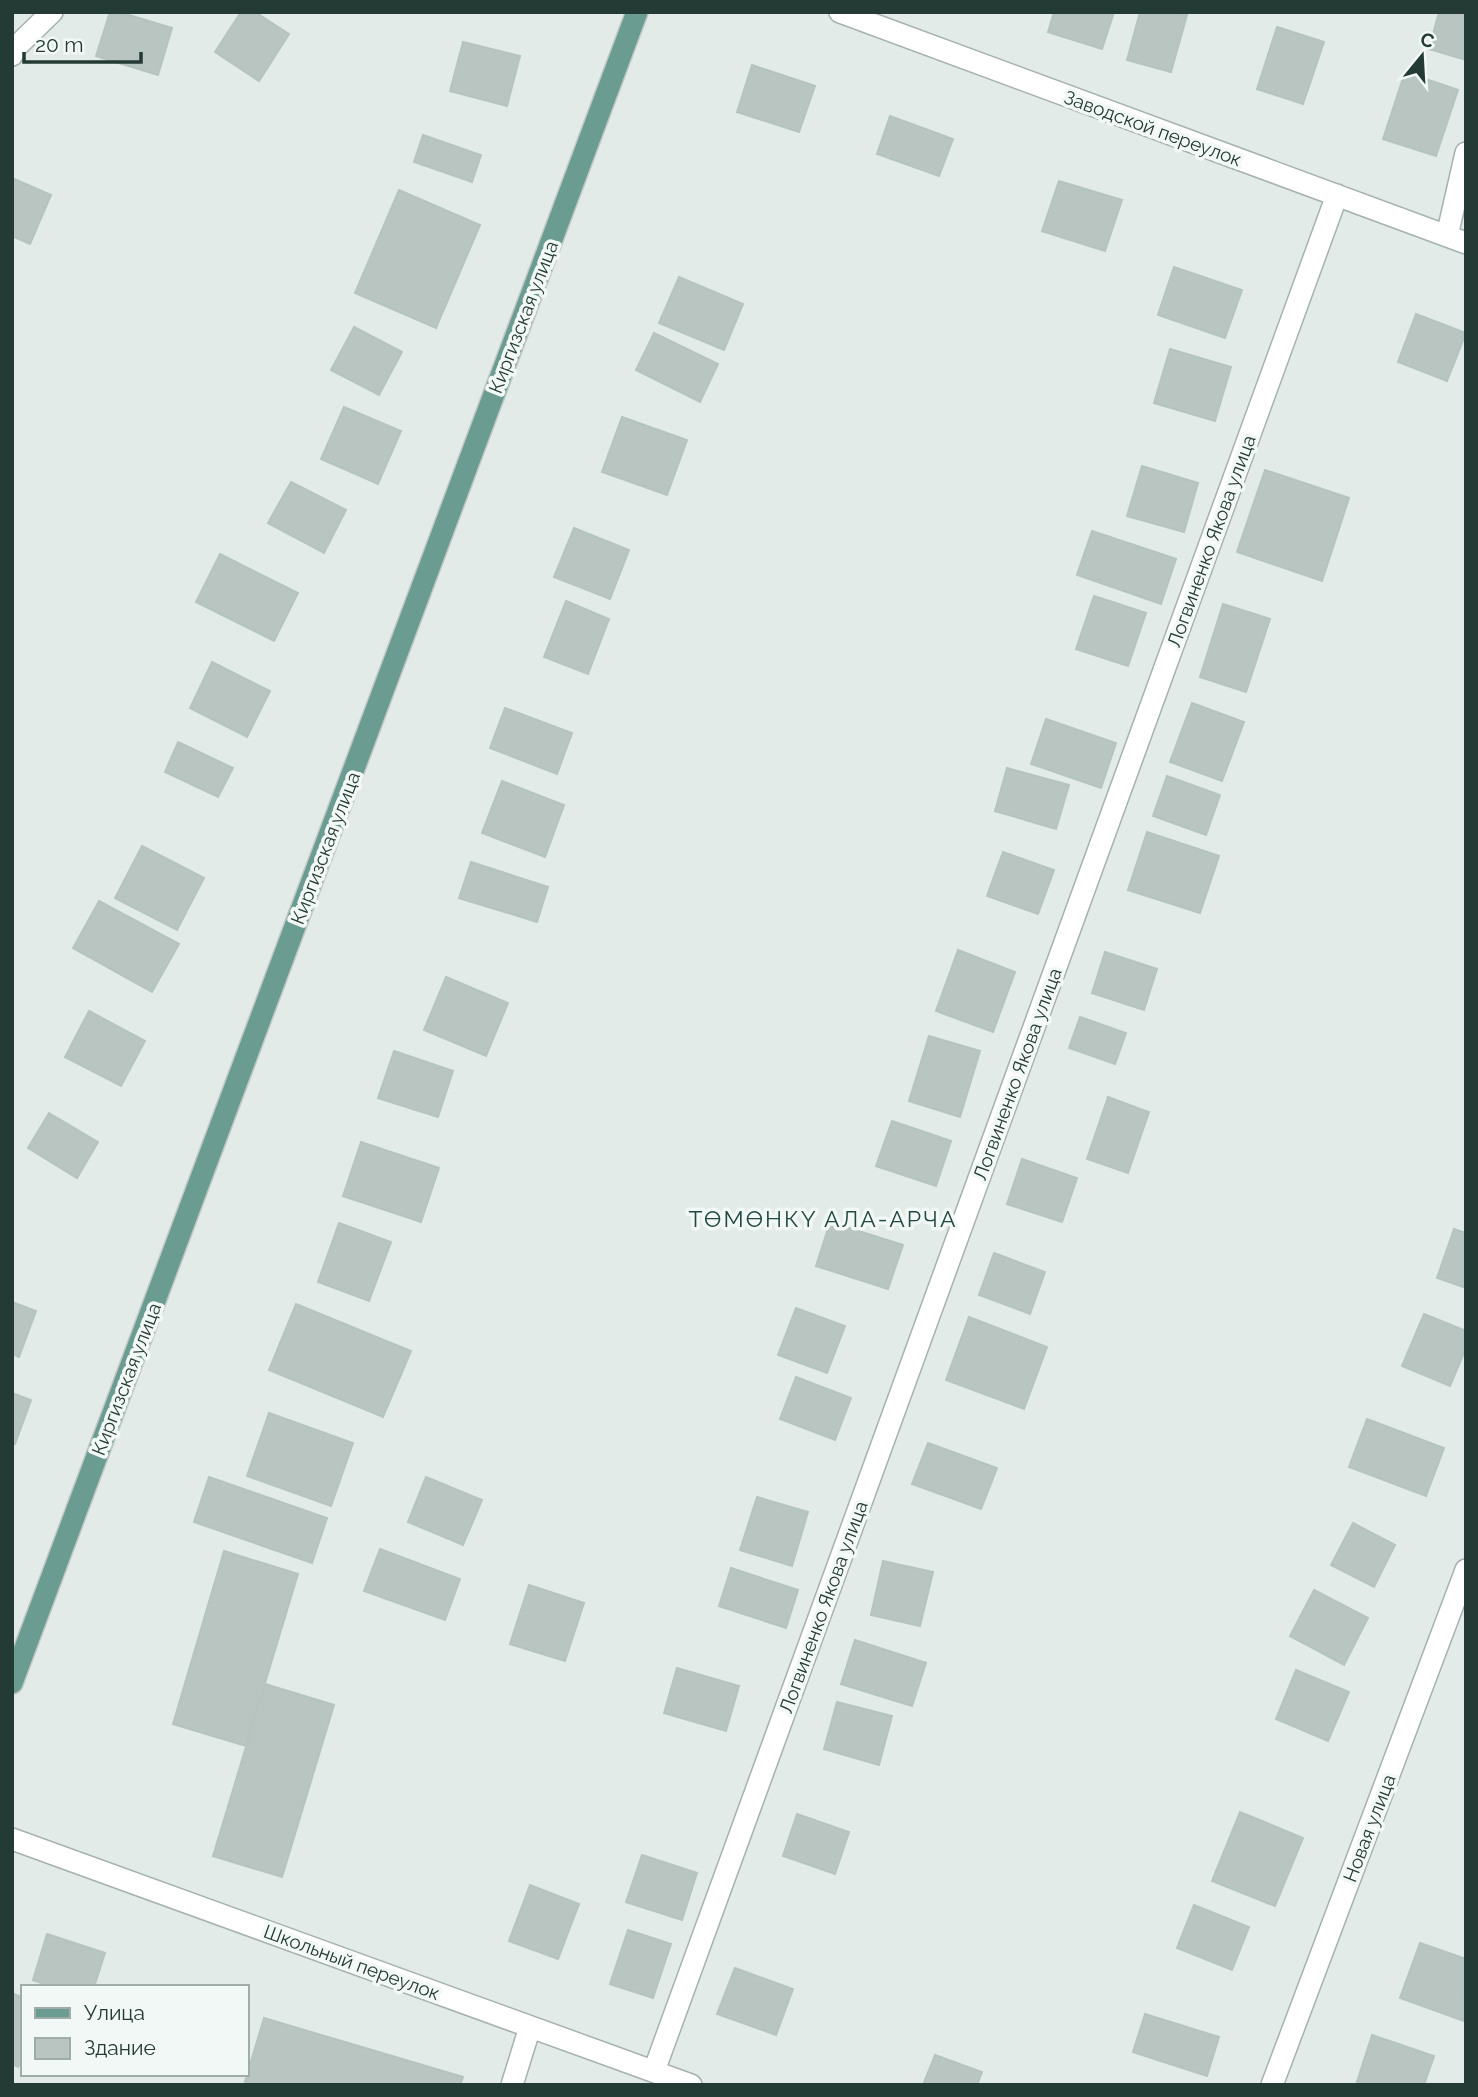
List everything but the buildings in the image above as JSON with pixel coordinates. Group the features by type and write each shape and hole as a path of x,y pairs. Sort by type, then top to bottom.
{"main road":[{"name":"Киргизская улица","path":"12,1683 637,12"}],"street":[{"path":"12,55 15,48 52,12"},
{"name":"Заводской переулок","path":"840,12 1457,240"},
{"path":"1457,240 1466,153"},
{"name":"Логвиненко Якова улица","path":"654,2071 1337,195"},
{"name":"Новая улица","path":"1272,2085 1466,1570"},
{"name":"Школьный переулок","path":"12,1839 691,2085"},
{"path":"512,2085 530,2027"}],"district":[{"name":"ТӨМӨНКҮ АЛА-АРЧА","path":"823,1219"}]}
